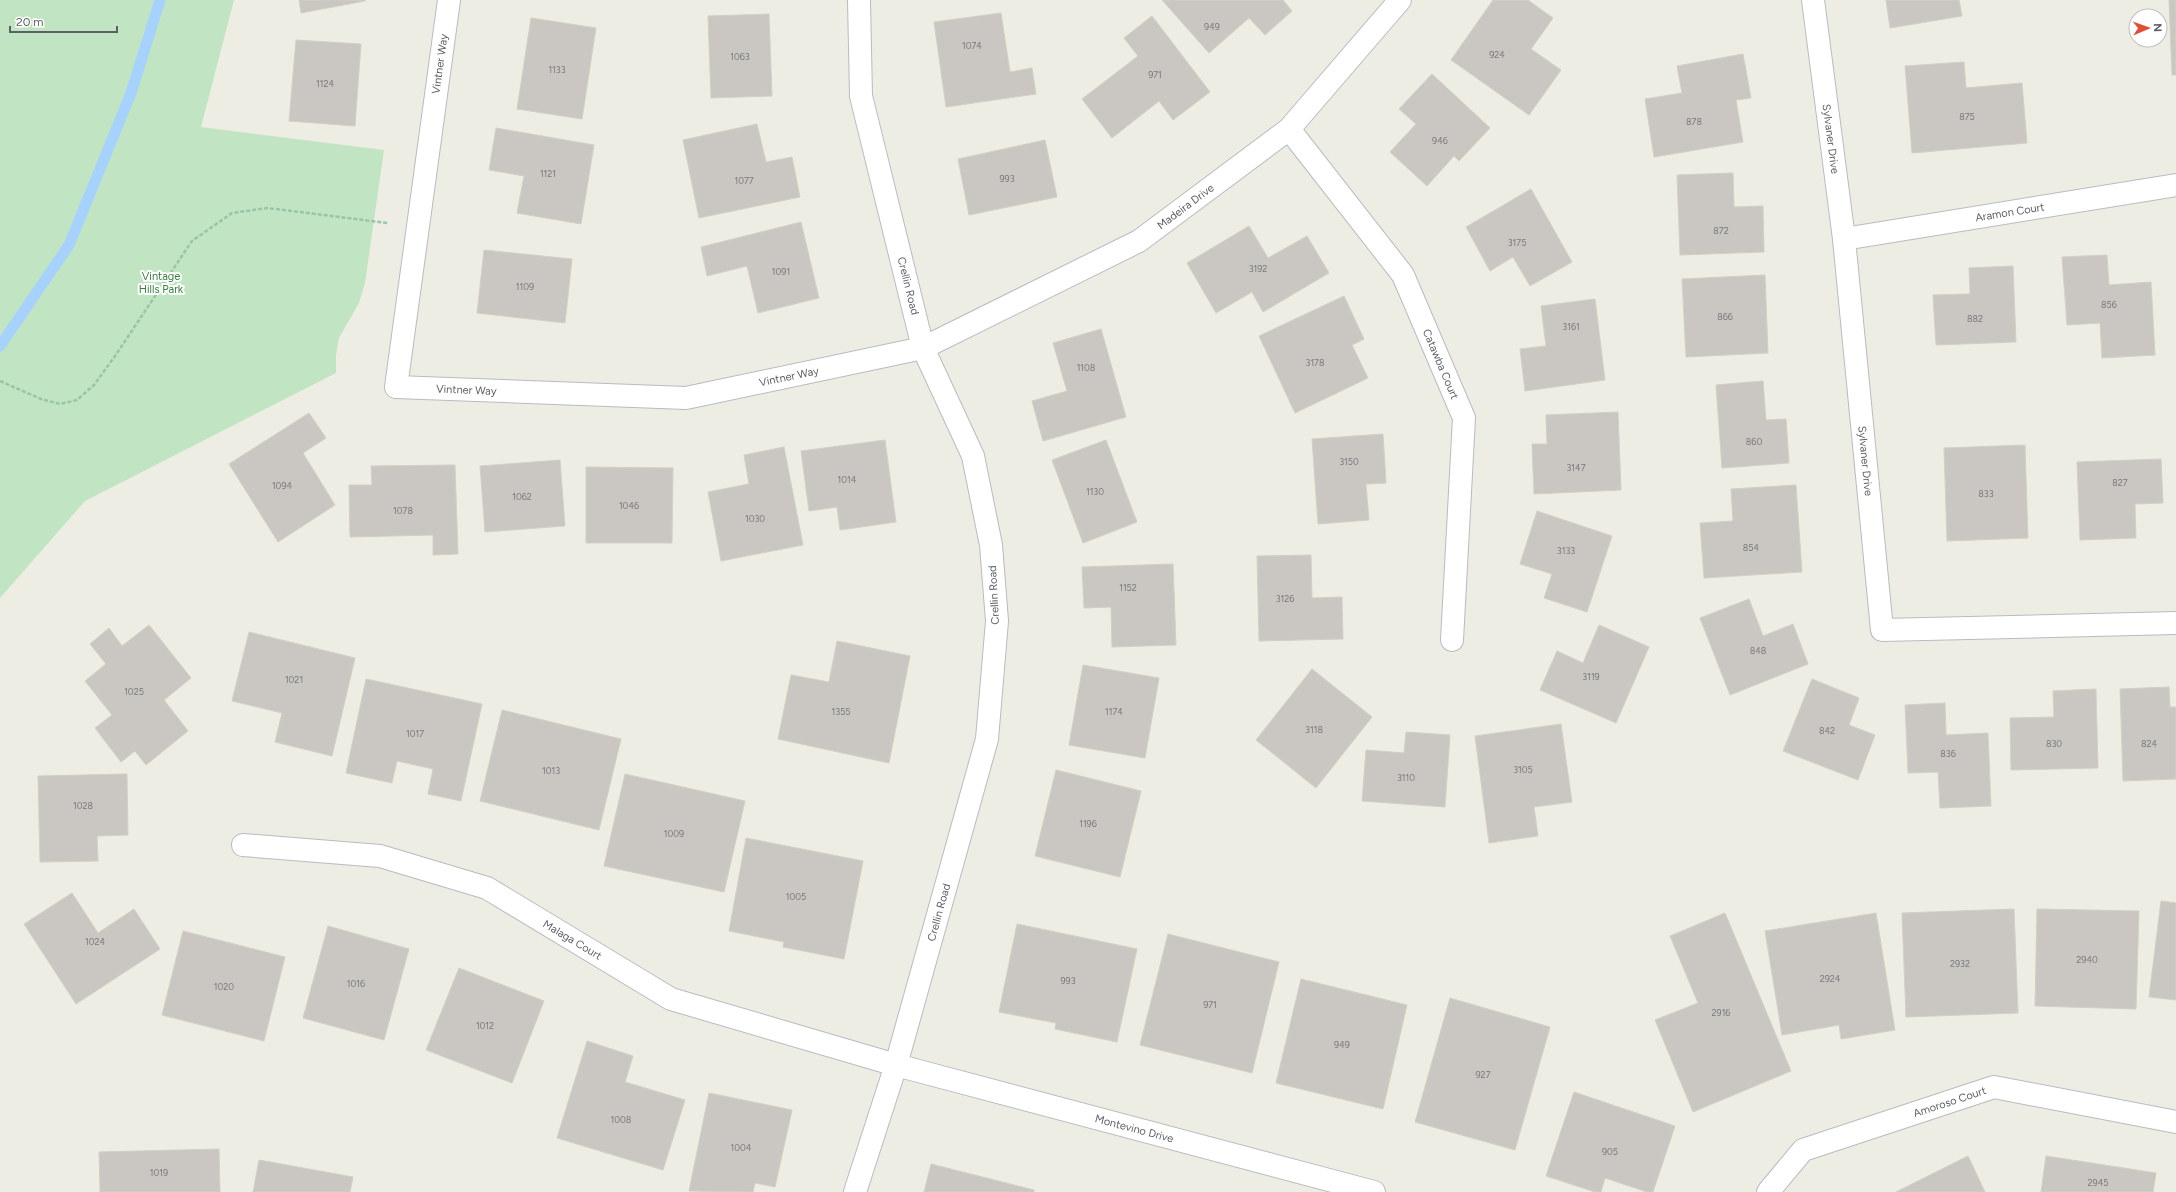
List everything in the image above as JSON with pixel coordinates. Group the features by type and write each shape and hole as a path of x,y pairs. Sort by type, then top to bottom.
{"street":[{"name":"Vintner Way","path":"449,0 396,387 686,398 923,348"},
{"name":"Crellin Road","path":"855,1192 896,1065 987,739 997,622 991,545 973,456 923,348 861,96 859,0"},
{"name":"Madeira Drive","path":"923,348 1139,241 1289,129 1400,0"},
{"name":"Sylvaner Drive","path":"1813,0 1844,239 1882,630 2176,623"},
{"name":"Catawba Court","path":"1289,129 1403,275 1464,418 1452,640"},
{"name":"Aramon Court","path":"1844,239 2176,184"},
{"name":"Malaga Court","path":"243,845 380,856 487,888 671,999 896,1065"},
{"name":"Montevino Drive","path":"896,1065 1374,1192"},
{"name":"Amoroso Court","path":"1768,1192 1803,1150 1994,1087 2176,1122"}],"path":[{"path":"0,381 41,399 60,404 78,400 94,385 115,356 192,241 232,213 267,208 418,227"}],"green space":[{"name":"Vintage Hills Park","path":"0,0 234,0 201,127 384,150 365,283 359,303 339,338 336,355 336,373 85,501 0,598"}],"building":[{"path":"299,0 365,0 365,1 301,13"},
{"path":"1162,0 1283,0 1292,11 1265,35 1249,18 1209,53"},
{"path":"1493,0 1528,0 1553,18 1531,49 1561,70 1529,115 1451,60"},
{"path":"1886,0 1959,0 1962,16 1890,28"},
{"path":"2169,0 2176,0 2176,75 2172,75"},
{"path":"1001,13 1010,72 1032,68 1036,94 946,107 934,22"},
{"path":"769,14 772,96 711,98 708,16"},
{"path":"1152,16 1210,92 1173,120 1159,101 1112,138 1082,99 1138,56 1124,38"},
{"path":"531,18 596,28 582,119 517,109"},
{"path":"296,40 361,44 355,126 289,121"},
{"path":"1743,54 1751,98 1736,100 1743,142 1654,157 1645,99 1682,93 1677,66"},
{"path":"1964,62 1966,88 2022,83 2027,143 1912,153 1905,66"},
{"path":"1432,74 1490,128 1459,161 1454,156 1427,186 1390,152 1416,124 1399,109"},
{"path":"757,124 766,162 792,157 800,197 699,218 683,140"},
{"path":"496,128 594,145 581,224 517,213 524,176 489,170"},
{"path":"1045,140 1057,197 969,215 958,159"},
{"path":"1733,173 1734,207 1763,206 1764,252 1680,255 1677,175"},
{"path":"1531,189 1572,262 1530,286 1513,257 1490,271 1466,227"},
{"path":"801,222 819,298 758,313 747,266 707,276 701,247"},
{"path":"1249,226 1268,258 1307,236 1329,273 1263,312 1252,292 1216,313 1187,263"},
{"path":"484,250 572,259 565,323 477,313"},
{"path":"2107,255 2109,285 2151,282 2155,355 2102,358 2100,323 2067,325 2062,257"},
{"path":"2013,266 2016,342 1936,345 1933,295 1970,294 1969,268"},
{"path":"1765,275 1768,353 1686,357 1682,279"},
{"path":"1344,296 1364,339 1352,345 1368,378 1295,413 1259,336"},
{"path":"1595,299 1605,380 1525,391 1520,349 1546,346 1541,306"},
{"path":"1101,329 1126,417 1043,441 1032,401 1067,391 1053,343"},
{"path":"1763,381 1766,420 1786,419 1789,463 1722,468 1716,385"},
{"path":"1618,412 1621,490 1534,494 1532,444 1547,444 1546,415"},
{"path":"309,413 326,438 303,453 335,505 278,542 229,464"},
{"path":"1383,434 1386,483 1366,484 1369,520 1318,524 1312,439"},
{"path":"885,440 896,522 840,530 837,507 809,511 801,451"},
{"path":"1106,440 1137,522 1083,543 1052,460"},
{"path":"2025,445 2028,538 1947,541 1944,448"},
{"path":"784,447 803,545 721,561 708,492 749,484 744,455"},
{"path":"2161,459 2163,503 2135,504 2136,538 2080,540 2077,462"},
{"path":"560,460 565,526 485,532 480,466"},
{"path":"455,465 458,554 433,555 433,535 350,537 349,485 372,485 371,466"},
{"path":"586,467 673,468 672,543 586,543"},
{"path":"1796,485 1802,572 1704,578 1700,523 1733,521 1731,489"},
{"path":"1537,511 1612,536 1587,612 1544,598 1552,574 1520,564"},
{"path":"1311,555 1312,598 1342,597 1343,639 1259,641 1257,556"},
{"path":"1173,564 1176,645 1112,647 1111,607 1084,608 1082,567"},
{"path":"1749,599 1763,636 1793,624 1808,664 1730,695 1700,618"},
{"path":"149,625 191,678 164,700 188,731 146,765 135,751 121,762 95,728 112,715 85,681 106,664 90,644 109,628 122,646"},
{"path":"1599,625 1649,647 1616,723 1540,690 1557,651 1583,663"},
{"path":"249,632 355,658 332,756 275,742 282,713 232,701"},
{"path":"837,641 910,656 889,763 778,739 791,675 829,682"},
{"path":"1083,665 1159,678 1145,758 1069,745"},
{"path":"1312,669 1372,717 1316,788 1256,740"},
{"path":"366,679 482,704 461,801 428,794 433,769 397,761 392,783 346,773"},
{"path":"1812,679 1859,698 1849,725 1875,735 1858,780 1783,751"},
{"path":"2169,687 2170,707 2176,707 2176,779 2123,781 2120,689"},
{"path":"2096,689 2098,768 2011,770 2010,718 2054,717 2053,691"},
{"path":"1945,703 1946,735 1988,733 1991,806 1940,808 1938,772 1908,773 1905,705"},
{"path":"502,710 621,739 599,830 480,801"},
{"path":"1561,724 1572,802 1534,807 1538,836 1489,843 1475,736"},
{"path":"1406,732 1450,735 1445,807 1362,801 1366,750 1404,753"},
{"path":"1056,770 1141,791 1120,877 1035,856"},
{"path":"127,774 128,835 97,836 98,861 40,862 38,776"},
{"path":"625,774 745,801 724,892 604,866"},
{"path":"746,838 863,861 844,959 783,947 784,942 729,931"},
{"path":"72,893 98,933 134,909 160,949 76,1004 24,924"},
{"path":"2161,901 2176,903 2176,1000 2149,997"},
{"path":"2014,909 2018,1013 1906,1017 1902,913"},
{"path":"2037,909 2139,911 2136,1009 2035,1006"},
{"path":"1725,913 1791,1071 1693,1112 1655,1020 1698,1003 1670,936"},
{"path":"1876,913 1895,1030 1841,1039 1839,1025 1782,1035 1765,931"},
{"path":"1017,924 1137,949 1117,1042 1055,1029 1056,1023 999,1012"},
{"path":"328,926 409,949 384,1040 303,1018"},
{"path":"183,931 285,957 264,1041 162,1015"},
{"path":"1168,934 1279,962 1252,1073 1140,1045"},
{"path":"459,968 544,1001 512,1083 426,1050"},
{"path":"1301,979 1407,1005 1383,1109 1276,1083"},
{"path":"1450,998 1550,1027 1515,1150 1415,1122"},
{"path":"587,1041 633,1056 625,1082 685,1100 663,1170 557,1138"},
{"path":"1574,1092 1675,1126 1653,1192 1647,1192 1605,1178 1601,1192 1595,1192 1546,1176"},
{"path":"709,1093 792,1110 775,1187 755,1183 753,1192 689,1191"},
{"path":"219,1149 220,1192 100,1192 99,1152"},
{"path":"1968,1156 1985,1192 1896,1192"},
{"path":"2046,1156 2156,1173 2153,1192 2041,1192"},
{"path":"259,1160 353,1177 350,1192 253,1192"},
{"path":"931,1164 1034,1190 1034,1192 924,1192"}],"waterway":[{"path":"0,346 69,245 131,93 160,0"}]}
